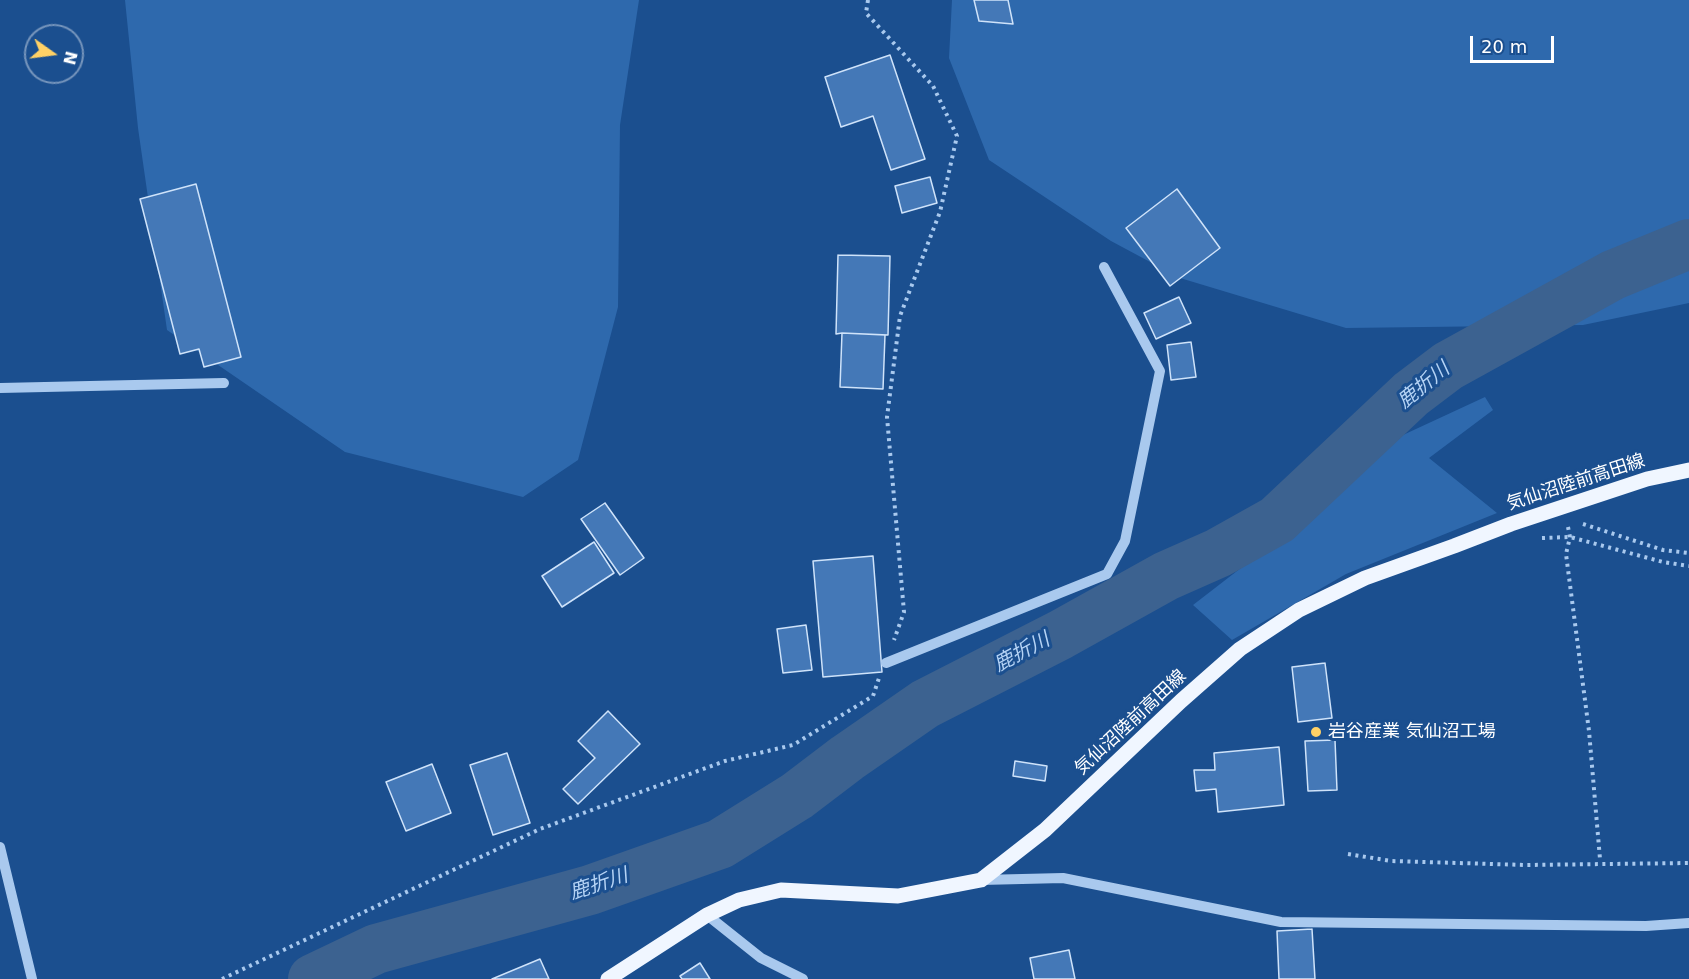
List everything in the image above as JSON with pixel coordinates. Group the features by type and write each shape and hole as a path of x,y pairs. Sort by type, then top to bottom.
{"main road":[{"name":"気仙沼陸前高田線","path":"608,979 707,915 739,900 781,890 898,896 981,880 1045,830 1180,701 1240,649 1299,610 1365,578 1511,524 1647,479 1689,470"}],"street":[{"path":"886,663 1107,574 1112,566 1125,541 1160,371 1104,267"},
{"path":"0,388 224,383"},
{"path":"0,847 32,979"},
{"path":"981,880 1063,878 1281,922 1634,926 1689,923"},
{"path":"707,915 761,958 802,979"}],"path":[{"path":"222,979 540,830 725,761 793,745 873,696 904,612 887,417 898,327 900,316 940,212 957,136 933,86 866,14 868,0"},
{"path":"1576,521 1663,550 1689,553"},
{"path":"1600,859 1589,731 1566,554 1570,537 1663,562 1689,566"},
{"path":"1348,854 1391,861 1526,865 1689,863"}],"shaded area":[{"path":"125,0 639,0 620,125 618,307 578,460 523,497 345,452 167,330 138,128"},
{"path":"952,0 1689,0 1689,303 1583,325 1346,328 1180,278 1111,241 989,160 949,58"},
{"path":"1485,397 1493,410 1429,458 1497,513 1346,574 1232,640 1193,605 1281,537 1403,435"}],"building":[{"path":"974,0 1008,0 1013,24 979,21"},
{"path":"890,55 925,159 891,170 873,116 841,127 825,77"},
{"path":"930,177 937,203 902,213 895,186"},
{"path":"196,184 241,357 204,367 199,349 180,354 140,199"},
{"path":"1177,189 1220,248 1170,286 1126,228"},
{"path":"838,255 890,256 888,335 836,334"},
{"path":"1179,297 1191,323 1156,339 1144,313"},
{"path":"842,333 885,335 883,389 840,387"},
{"path":"1191,342 1196,377 1171,380 1167,345"},
{"path":"605,503 644,558 620,575 581,519"},
{"path":"594,542 614,573 562,607 542,576"},
{"path":"873,556 882,672 823,677 813,561"},
{"path":"806,625 812,670 783,673 777,629"},
{"path":"1325,663 1332,718 1298,722 1292,667"},
{"path":"608,711 640,744 578,804 563,789 595,758 578,741"},
{"path":"1335,740 1337,790 1308,791 1305,741"},
{"path":"1279,747 1284,805 1218,812 1216,789 1196,791 1194,770 1215,770 1214,753"},
{"path":"507,753 530,823 493,835 470,765"},
{"path":"1015,761 1047,766 1045,781 1013,776"},
{"path":"432,764 451,813 406,831 386,782"},
{"path":"1312,929 1315,979 1279,979 1277,931"},
{"path":"1069,950 1075,979 1034,979 1030,958"},
{"path":"540,959 549,979 492,979"},
{"path":"700,963 710,979 682,979 680,976"}],"waterway":[{"name":"鹿折川","path":"313,979 376,949 590,890 720,844 797,796 925,704 1060,635 1166,576 1218,553 1277,520 1411,394 1448,366 1613,275 1689,244"}],"place":[{"name":"岩谷産業 気仙沼工場","path":"1316,732"}]}
